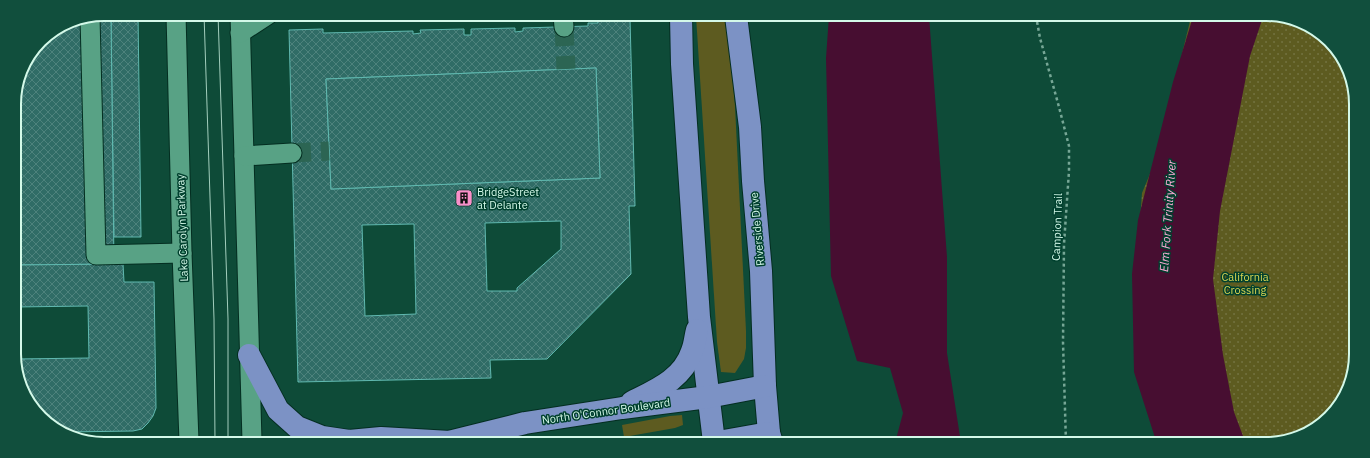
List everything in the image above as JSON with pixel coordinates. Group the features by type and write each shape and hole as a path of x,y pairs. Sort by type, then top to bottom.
{"main road":[{"path":"678,21 699,317 713,437"},
{"name":"Riverside Drive","path":"737,21 750,127 761,271 765,386 771,437"},
{"path":"622,408 666,384 682,370 692,351 699,317"},
{"name":"North O'Connor Boulevard","path":"250,355 278,410 297,427 322,437"},
{"name":"North O'Connor Boulevard","path":"469,437 525,423 622,408 708,397 765,386"}],"street":[{"name":"Lake Carolyn Parkway","path":"176,21 182,253 189,437"},
{"path":"90,23 96,256 182,253"},
{"path":"240,24 252,437"},
{"path":"244,156 292,153"}],"path":[{"name":"Campion Trail","path":"1037,21 1040,38 1060,107 1069,146 1064,259 1063,342 1066,437"}],"green space":[{"path":"696,21 727,21 735,106 746,331 746,348 744,359 735,373 721,372 717,342"},
{"name":"California Crossing","path":"1190,21 1266,21 1298,27 1325,45 1343,72 1349,104 1348,365 1343,386 1332,404 1325,413 1298,431 1271,437 1156,437 1139,359 1138,248 1142,193 1157,157"},
{"path":"682,415 683,425 675,428 624,437 622,425"}],"water":[{"path":"829,21 929,21 947,257 947,353 960,437 897,437 903,413 890,368 857,361 831,276 826,58"},
{"name":"Elm Fork Trinity River","path":"1192,21 1262,21 1250,56 1220,211 1213,279 1223,355 1234,412 1243,437 1155,437 1134,372 1132,274 1138,220 1173,82"}],"building":[{"path":"99,21 111,21 114,264 21,265 21,99 27,72 45,45 58,35 72,27"},
{"path":"111,21 138,21 141,237 114,237"},
{"name":"BridgeStreet at Delante","path":"597,21 630,21 635,206 629,206 631,274 547,359 490,360 491,378 298,382 289,30 323,29 323,33 413,31 413,34 421,33 420,30 464,29 464,35 471,35 471,29 515,28 515,32 523,31 523,28 588,26 588,23 598,23","holes":["596,68 600,178 331,189 326,79","561,221 561,249 517,288 517,291 487,291 485,223","414,224 416,314 365,316 362,225"]},
{"path":"596,68 600,178 331,189 326,79"},
{"path":"123,264 124,282 154,282 156,408 153,416 142,429 133,431 75,432 58,423 49,416 35,400 25,381 21,359 89,358 88,306 21,307 21,265"}],"tunnel":[{"path":"564,27 566,69"},
{"path":"292,153 329,151"}],"tram line":[{"path":"204,21 214,319 215,437"},
{"path":"218,21 228,319 228,437"}],"place":[{"name":"BridgeStreet at Delante","path":"464,198"}]}
